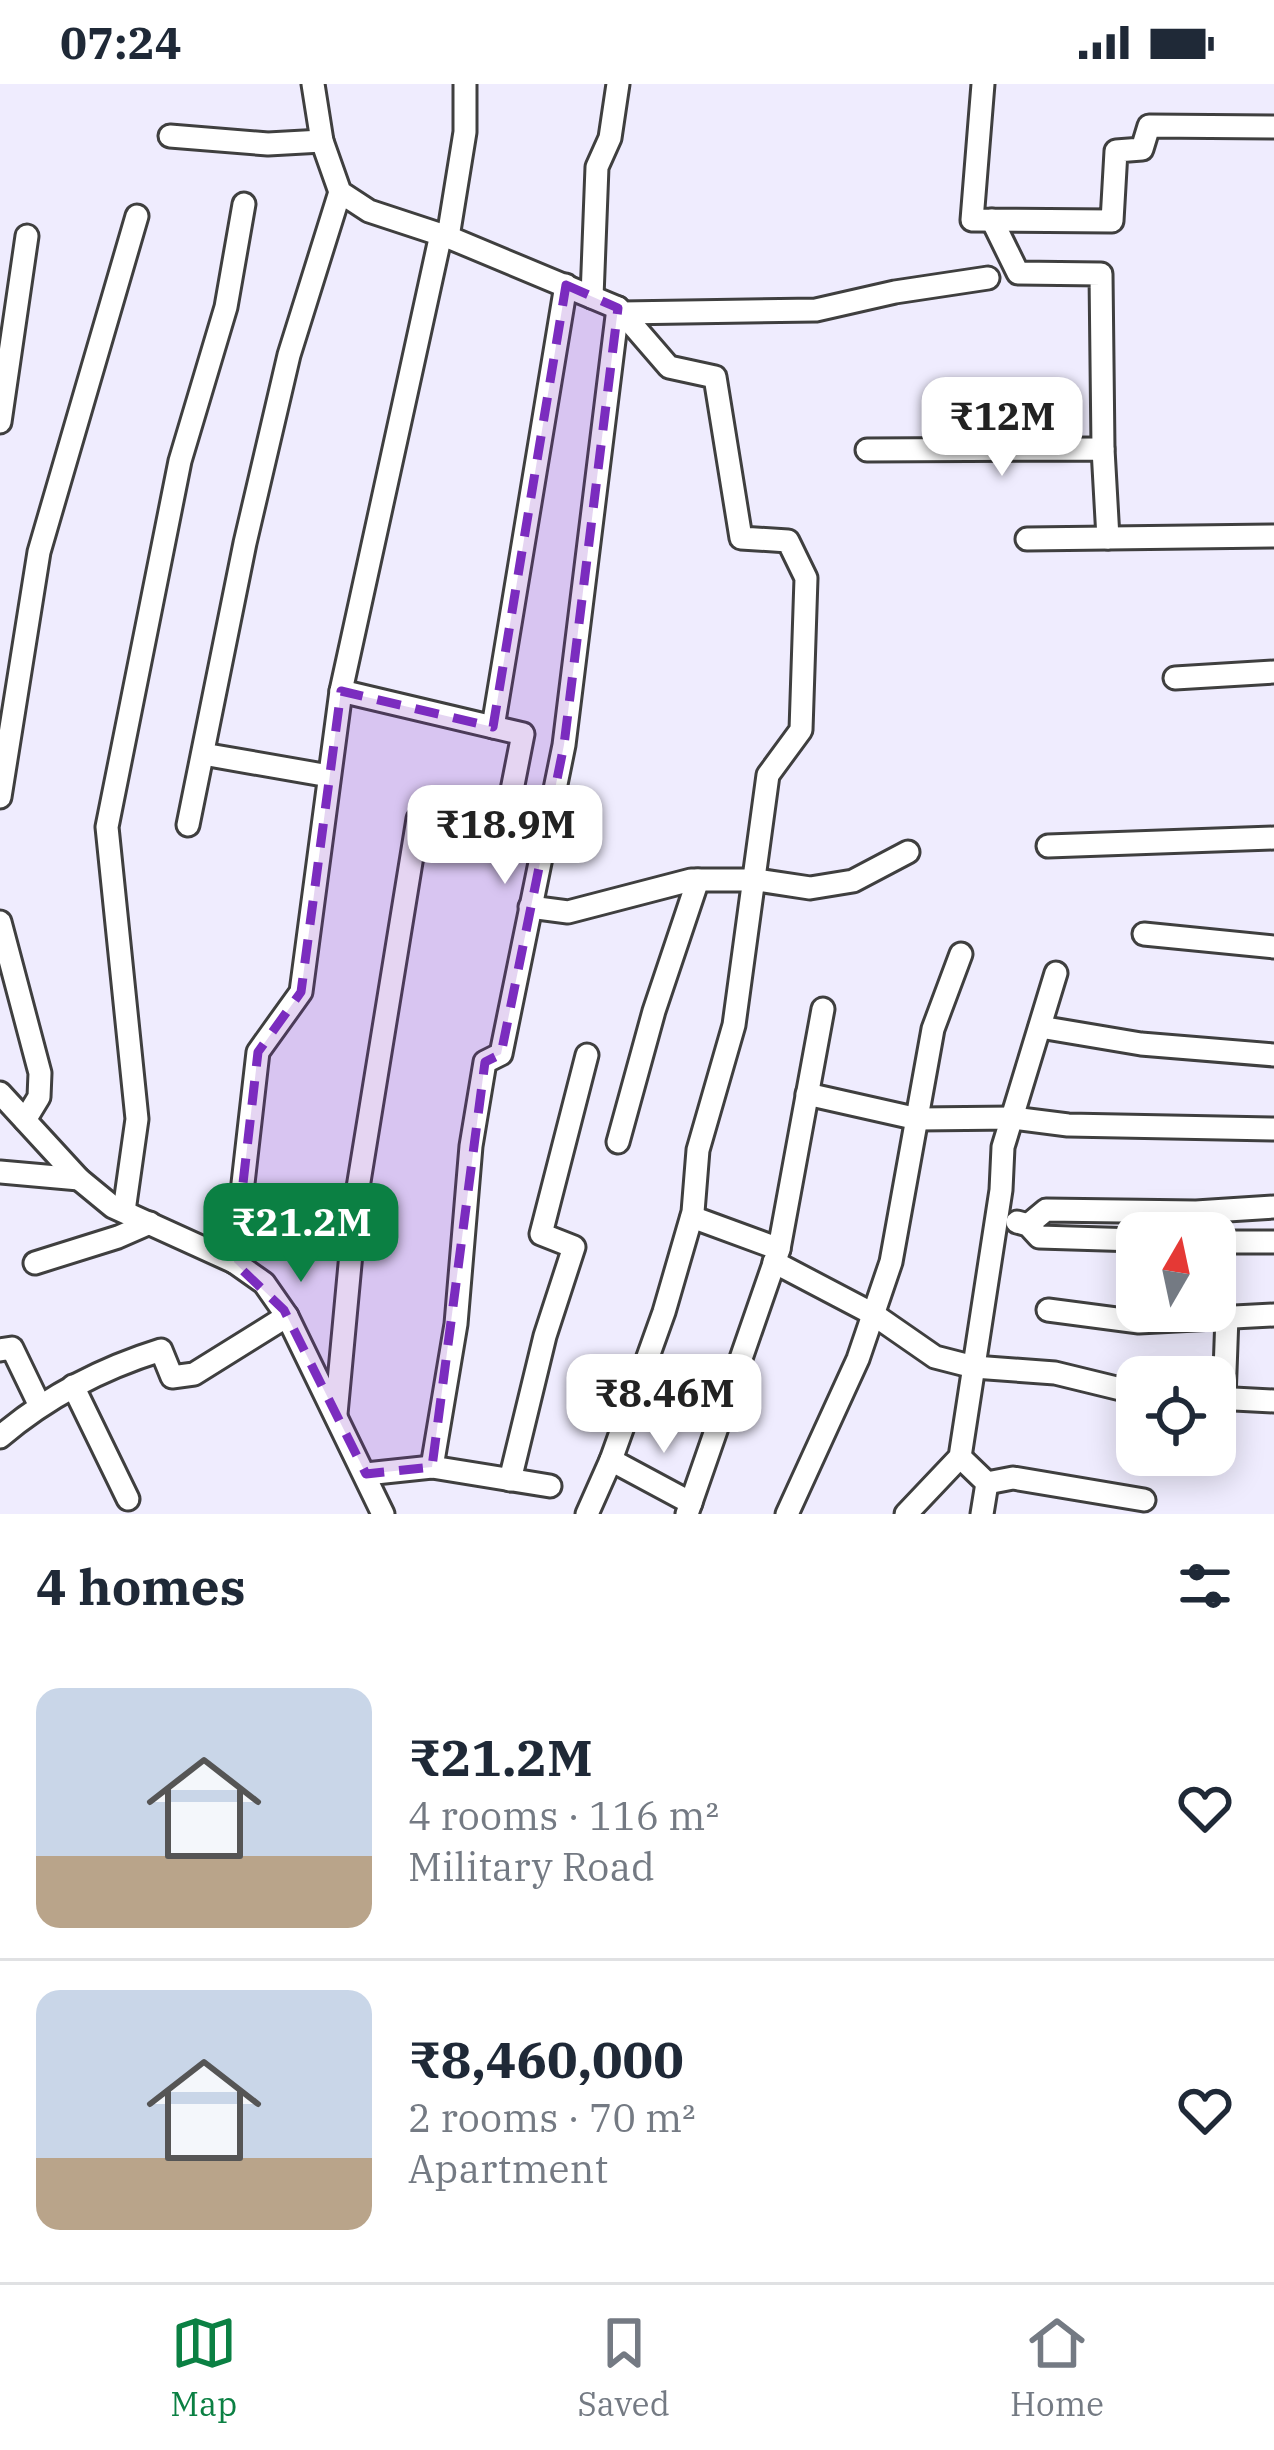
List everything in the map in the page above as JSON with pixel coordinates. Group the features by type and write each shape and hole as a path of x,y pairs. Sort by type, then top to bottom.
{"street":[{"path":"314,84 322,141 340,192 368,211 445,236 620,310 669,367 715,377 741,538 788,542 806,578 801,730 768,776 734,1025 698,1150 692,1217 664,1312 611,1460 586,1514"},
{"path":"234,1262 258,1052 301,992 341,691 445,236 465,132 465,84"},
{"path":"592,297 597,167 610,138 618,84"},
{"path":"983,84 972,220 1112,221 1116,151 1142,149 1149,126 1274,127"},
{"path":"170,136 268,144 322,141"},
{"path":"188,824 289,355 340,192"},
{"path":"124,1211 137,1119 107,827 180,461 226,307 244,204"},
{"path":"0,794 39,552 137,216"},
{"path":"992,220 1018,273 1101,274 1108,538"},
{"path":"0,422 27,236"},
{"path":"620,310 816,310 988,278"},
{"path":"493,727 566,285"},
{"path":"432,1467 456,1324 471,1145 485,1062 500,1054 564,745 620,310"},
{"path":"867,450 1103,449"},
{"path":"1027,539 1274,536"},
{"path":"1175,678 1274,672"},
{"path":"336,1414 356,1200 418,819 503,836 523,734 341,691"},
{"path":"203,754 329,776"},
{"path":"1048,846 1274,838"},
{"path":"530,907 568,912 698,880 757,880 810,888 853,880 908,852"},
{"path":"618,1142 654,1011 698,880"},
{"path":"0,922 40,1073 39,1097 25,1120"},
{"path":"1144,934 1274,946"},
{"path":"788,1514 858,1359 891,1262 933,1029 961,954"},
{"path":"906,1514 960,1457 997,1218 1003,1147 1056,973"},
{"path":"611,1460 689,1508 777,1256 823,1009"},
{"path":"1040,1027 1141,1043 1274,1055"},
{"path":"510,1480 545,1336 574,1247 541,1234 587,1055"},
{"path":"0,1093 79,1179 124,1211 234,1262 264,1283 287,1316 383,1514"},
{"path":"807,1094 918,1119 1013,1118 1068,1125 1274,1129"},
{"path":"0,1172 79,1179"},
{"path":"1028,1225 1046,1210 1196,1213 1274,1207"},
{"path":"692,1217 777,1256 935,1357 974,1367 1055,1372 1116,1388"},
{"path":"997,1218 1028,1225 1039,1237 1116,1239"},
{"path":"35,1263 150,1223"},
{"path":"1236,1242 1274,1242"},
{"path":"1048,1310 1116,1319"},
{"path":"1236,1316 1274,1315"},
{"path":"0,1437 39,1404 115,1364 161,1349 172,1377 194,1374 287,1316"},
{"path":"0,1351 12,1348 39,1404"},
{"path":"73,1386 128,1499"},
{"path":"1236,1400 1274,1401"},
{"path":"960,1457 987,1483"},
{"path":"366,1474 432,1467 550,1486"},
{"path":"987,1483 1013,1478 1144,1500"},
{"path":"982,1514 987,1483"}],"highlighted area":[{"path":"566,285 618,308 564,745 501,1054 485,1062 432,1467 366,1474 284,1310 234,1262 258,1052 301,992 341,691 493,727"}]}
